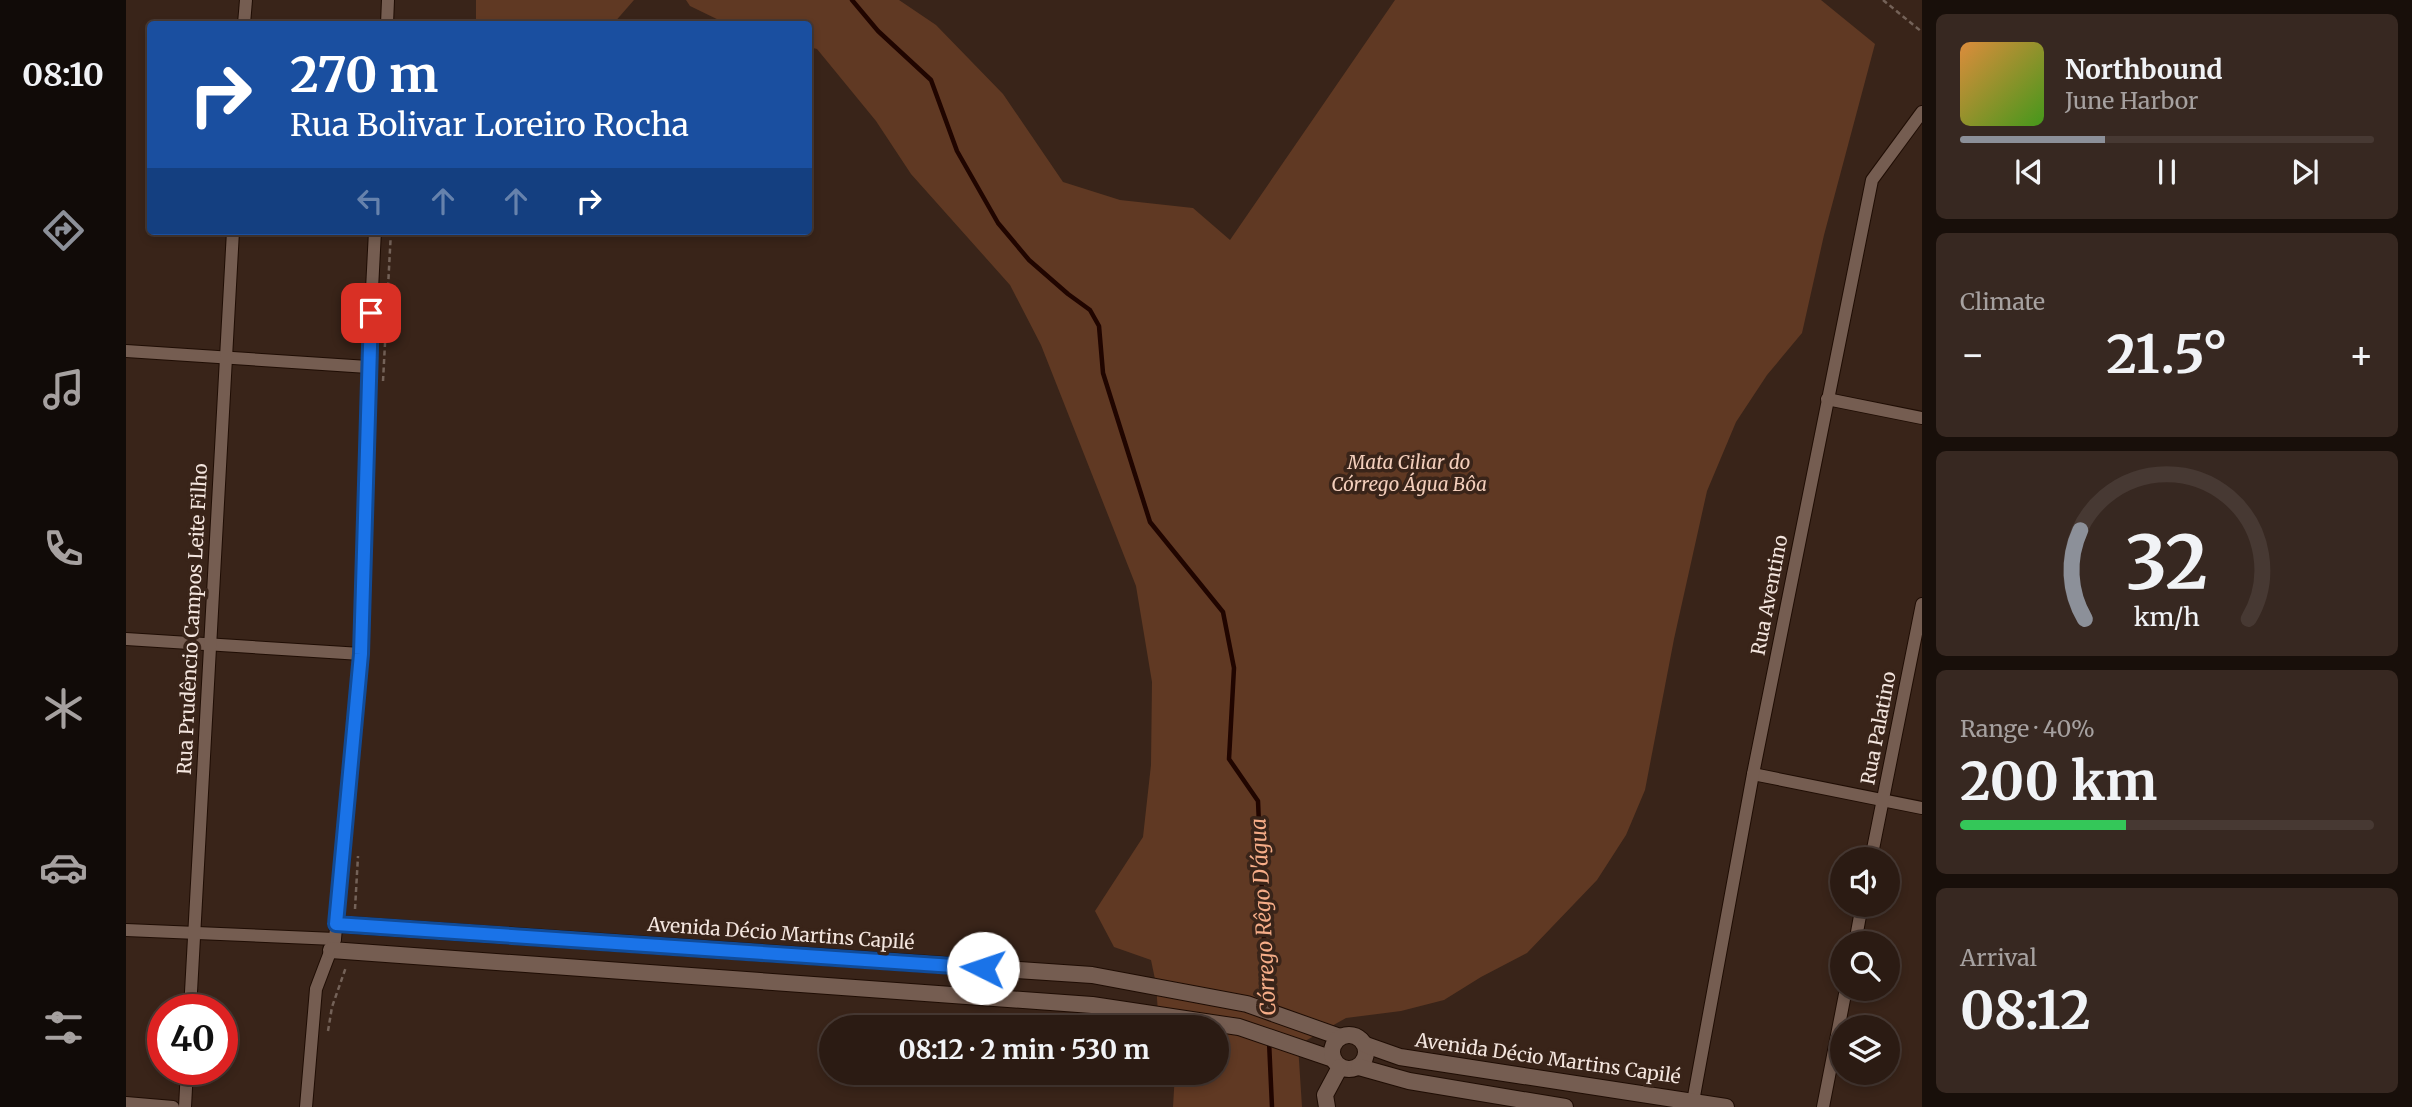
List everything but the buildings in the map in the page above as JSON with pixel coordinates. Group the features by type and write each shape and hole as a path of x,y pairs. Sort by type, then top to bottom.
{"street":[{"path":"244,21 246,0"},
{"path":"387,21 388,0"},
{"name":"Rua Aventino","path":"1693,1104 1754,774 1872,180 1922,112"},
{"name":"Rua Prudêncio Campos Leite Filho","path":"191,994 233,235"},
{"path":"306,1107 316,989 334,937 361,654 368,367 375,235"},
{"path":"126,351 368,367"},
{"path":"1827,399 1922,418"},
{"name":"Rua Palatino","path":"1873,847 1922,604"},
{"path":"126,639 361,654"},
{"path":"1754,774 1922,808"},
{"path":"126,930 334,937 1092,1005 1240,1027 1350,1070 1359,1067 1409,1081 1564,1107"},
{"name":"Avenida Décio Martins Capilé","path":"334,937 1092,975 1247,1004 1340,1037 1350,1034 1366,1045 1400,1057 1726,1107"},
{"path":"1823,1107 1844,1001"},
{"path":"1327,1107 1325,1095 1337,1063 1333,1045 1340,1037"},
{"path":"1359,1067 1367,1056 1366,1045"},
{"path":"184,1107 186,1085"},
{"path":"126,1103 173,1107"}],"path":[{"path":"1883,0 1922,32"}],"green space":[{"path":"476,0 634,0 616,21 476,21"},
{"name":"Mata Ciliar do Córrego Água Bôa","path":"686,0 899,0 936,25 1003,94 1063,182 1120,200 1193,208 1230,240 1395,0 1821,0 1875,44 1824,235 1802,333 1767,375 1736,422 1707,491 1674,639 1645,790 1626,835 1597,880 1527,953 1444,1000 1401,1011 1346,1018 1298,1045 1302,1107 1173,1107 1174,1085 1229,1085 1229,1015 1158,1015 1151,960 1114,947 1095,911 1143,837 1151,765 1152,682 1136,586 1041,345 1010,285 911,174 876,121 817,49 812,48 812,21 721,21 690,6"}],"waterway":[{"name":"Córrego Rêgo D'água","path":"852,0 878,31 931,80 957,151 998,223 1029,260 1090,310 1099,326 1103,373 1150,522 1223,612 1234,668 1229,759 1258,801 1267,1008"},
{"name":"Córrego Rêgo D'água","path":"1269,1041 1272,1107"}],"route":[{"path":"371,313 361,654 336,924 983,968"}]}
